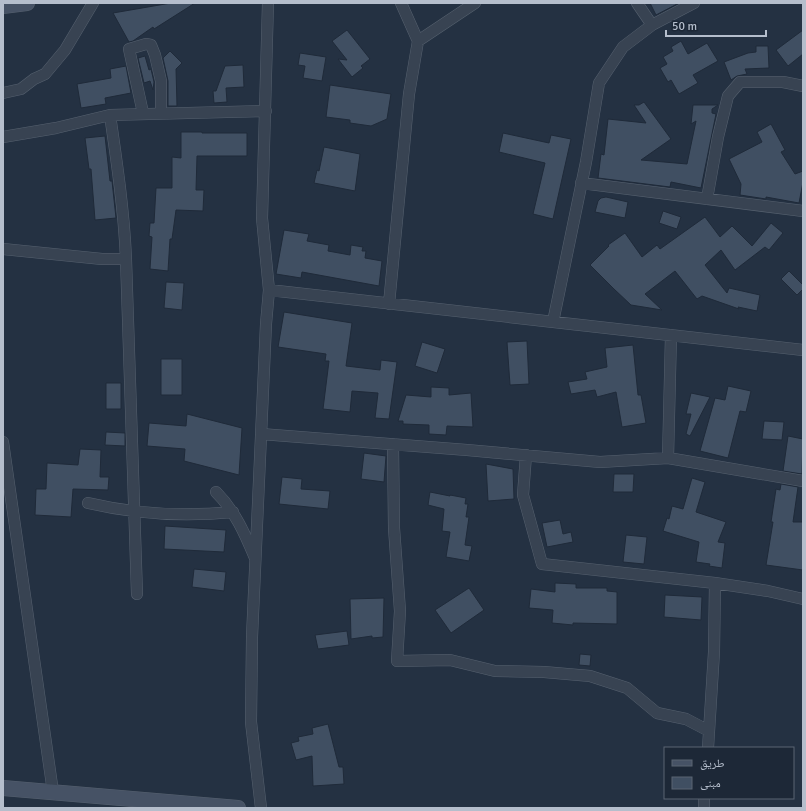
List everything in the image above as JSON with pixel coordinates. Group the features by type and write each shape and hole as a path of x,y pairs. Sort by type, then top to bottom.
{"street":[{"path":"3,6 27,3"},
{"path":"3,93 21,89 34,79 44,74 65,50 94,3"},
{"path":"261,808 251,722 252,637 266,324 269,290 262,218 268,3"},
{"path":"389,304 409,94 418,41 401,3"},
{"path":"418,41 475,3"},
{"path":"637,3 652,25"},
{"path":"553,322 581,183 599,83 623,47 652,25 694,3"},
{"path":"143,113 129,50 146,44 151,45 161,81 161,113"},
{"path":"706,199 718,137 728,96 740,82 783,82 803,86"},
{"path":"3,137 56,128 110,115 266,111"},
{"path":"110,115 119,177 126,259 137,594"},
{"path":"581,183 803,211"},
{"path":"3,249 102,259 126,259"},
{"path":"269,290 803,350"},
{"path":"668,458 671,335"},
{"path":"261,434 600,462 668,458 803,481"},
{"path":"3,442 53,792"},
{"path":"394,444 394,528 400,611 397,661 450,660 495,671 544,672 590,676 627,688 657,712 686,719 709,731"},
{"path":"526,455 523,495 542,564 715,583 768,591 803,599"},
{"path":"216,492 227,503 244,532 256,560"},
{"path":"88,503 150,513 206,515 232,512"},
{"path":"708,747 714,652 715,583"},
{"path":"3,788 53,792 119,803 238,808"}],"building":[{"path":"171,3 195,3 154,29 153,27 133,41 129,42 113,13"},
{"path":"650,3 679,3 656,15"},
{"path":"347,30 370,59 361,66 363,68 352,77 338,59 347,60 332,41"},
{"path":"803,30 803,54 788,66 776,50"},
{"path":"681,41 688,54 707,43 718,61 693,75 698,83 679,94 671,80 668,82 660,68 667,64 663,57 673,51 671,47"},
{"path":"756,46 768,46 769,68 745,69 747,74 737,76 731,80 724,62 748,53 756,52"},
{"path":"170,51 182,63 176,69 177,106 168,106 168,81 163,58"},
{"path":"300,53 326,57 322,81 303,78 305,66 298,65"},
{"path":"145,56 149,70 151,69 154,82 153,90 150,81 144,83 138,58"},
{"path":"243,65 244,87 226,88 227,102 214,103 213,91 216,91 225,66"},
{"path":"126,66 131,93 105,98 106,104 81,108 77,84 111,78 110,69"},
{"path":"330,85 391,94 387,119 371,126 350,123 350,120 326,117"},
{"path":"644,102 671,139 641,160 687,164 696,121 691,124 693,105 718,105 712,109 712,113 716,114 701,188 671,182 670,187 598,178 601,154 604,155 608,119 646,123 634,105 639,105"},
{"path":"771,124 785,150 781,152 795,174 803,171 803,182 799,203 766,197 766,199 740,195 741,184 729,159 762,142 757,132"},
{"path":"181,132 247,133 247,156 197,156 196,190 204,190 203,211 176,210 172,239 170,239 168,271 150,269 152,237 149,236 150,223 154,223 156,188 172,188 172,157 181,158"},
{"path":"503,133 549,143 551,135 571,139 553,219 533,214 545,163 499,152"},
{"path":"105,136 116,218 95,220 91,169 89,169 85,138"},
{"path":"324,147 360,154 355,191 314,183 317,170 319,171"},
{"path":"606,197 628,202 625,218 595,212 598,201 601,198"},
{"path":"663,211 681,217 677,229 659,223"},
{"path":"705,217 720,237 732,226 752,246 771,223 783,233 769,250 765,247 735,270 721,250 705,265 727,293 729,288 760,295 757,311 738,307 739,309 702,296 697,299 675,271 645,294 662,310 631,305 590,265 609,246 608,245 625,233 642,257 657,245 660,249"},
{"path":"284,230 309,234 307,241 329,245 328,251 350,255 351,245 363,247 362,251 366,251 365,258 382,261 379,286 302,272 301,278 276,274"},
{"path":"789,271 803,285 803,289 797,295 781,279"},
{"path":"166,282 184,283 182,310 164,308"},
{"path":"284,312 352,323 346,366 380,370 381,360 397,362 389,419 375,418 378,393 352,391 350,412 323,409 329,361 325,361 326,354 278,347"},
{"path":"527,341 529,384 510,385 507,342"},
{"path":"422,342 445,349 437,373 415,366"},
{"path":"633,345 638,395 641,395 646,423 622,427 616,392 597,397 595,390 571,394 568,382 587,379 585,372 607,367 605,348"},
{"path":"161,359 182,359 182,395 161,395"},
{"path":"106,383 121,383 121,409 106,409"},
{"path":"728,386 751,391 746,412 740,411 728,458 700,451 715,398 725,400"},
{"path":"431,387 449,388 449,395 471,393 473,427 447,426 446,435 429,434 429,425 403,424 403,421 398,421 406,395 431,397"},
{"path":"691,393 710,397 690,436 686,434 691,414 686,414"},
{"path":"187,414 242,428 239,475 184,461 185,449 147,446 149,423 186,426"},
{"path":"764,421 784,422 782,440 762,439"},
{"path":"106,432 125,433 125,446 105,445"},
{"path":"788,436 803,439 802,474 783,471"},
{"path":"80,449 101,450 100,477 109,477 108,490 73,489 71,517 35,515 36,489 46,489 47,463 78,465"},
{"path":"364,453 386,456 384,482 361,479"},
{"path":"486,464 513,469 514,499 488,501"},
{"path":"614,474 634,474 633,492 613,492"},
{"path":"282,477 302,479 301,489 330,491 328,509 279,504"},
{"path":"692,478 705,482 696,512 726,522 718,542 725,543 722,568 696,562 699,542 663,531 667,518 669,519 672,506 683,509"},
{"path":"781,484 798,487 793,522 803,522 803,570 766,565 773,522 771,522 776,489 780,490"},
{"path":"430,492 466,498 465,504 468,504 466,517 469,517 465,545 472,546 469,561 446,557 450,532 442,531 444,509 428,505"},
{"path":"560,520 563,534 571,532 573,542 547,547 542,523"},
{"path":"165,526 226,530 224,552 164,549"},
{"path":"626,535 647,537 644,564 623,562"},
{"path":"194,569 226,572 224,591 192,587"},
{"path":"555,583 576,584 576,588 607,588 607,591 617,592 617,624 573,623 573,625 552,623 553,610 529,608 531,589 555,592"},
{"path":"469,588 484,610 451,633 435,610"},
{"path":"665,595 702,597 701,620 664,617"},
{"path":"384,598 383,637 372,638 372,636 351,639 350,599"},
{"path":"347,631 349,645 318,649 315,635"},
{"path":"580,654 591,655 590,666 579,665"},
{"path":"328,724 339,767 343,767 344,784 313,786 312,756 296,760 291,743 299,741 298,737 313,734 312,728"}]}
